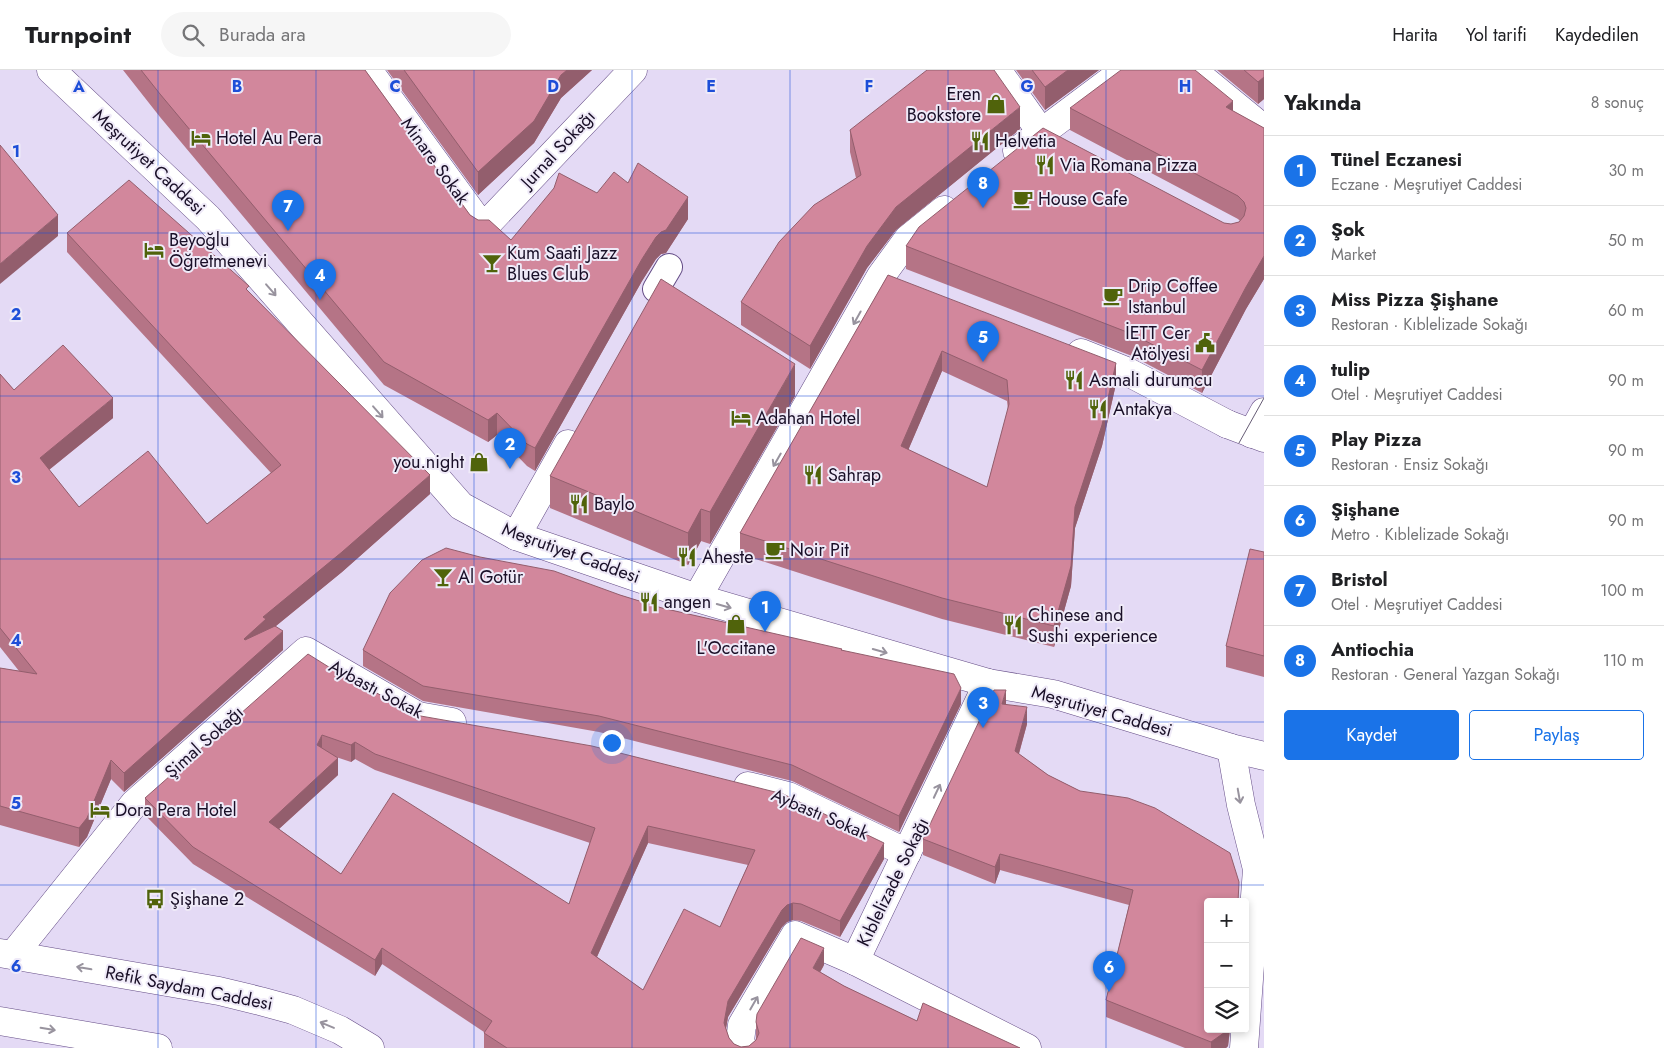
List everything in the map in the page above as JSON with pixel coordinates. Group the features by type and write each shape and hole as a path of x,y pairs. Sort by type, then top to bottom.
{"street":[{"name":"Meşrutiyet Caddesi","path":"51,70 208,218 461,506 516,536 697,598 988,683 1053,694 1231,748 1264,756"},
{"name":"Minare Sokak","path":"368,70 483,228"},
{"name":"Jurnal Sokağı","path":"483,228 632,70"},
{"path":"997,70 1040,132 1066,146"},
{"path":"996,168 1040,132 1125,70"},
{"path":"1192,70 1259,125"},
{"path":"697,598 881,276 908,239 959,197"},
{"path":"881,276 908,286"},
{"path":"1054,342 1126,370 1227,424 1260,428"},
{"path":"791,375 816,391"},
{"path":"516,536 579,426"},
{"name":"Aybastı Sokak","path":"306,651 418,716 474,726"},
{"name":"Şimal Sokağı","path":"6,954 134,804 306,651"},
{"name":"Kıblelizade Sokağı","path":"988,683 855,961 1027,1048"},
{"path":"1231,748 1241,805 1257,869 1244,1048"},
{"name":"Aybastı Sokak","path":"720,779 788,796 907,854"},
{"path":"743,1048 740,1041 742,1025 794,935 855,961"},
{"name":"Refik Saydam Caddesi","path":"6,954 219,991 260,1001 293,1010 340,1030 370,1048"},
{"path":"0,1021 158,1048"}],"building":[{"path":"141,70 365,70 470,215 478,220 489,220 511,240 554,188 559,173 597,193 614,172 628,183 638,163 688,197 666,230 656,237 642,259 535,448 527,444 497,413 488,420 384,362"},
{"path":"404,70 567,70 561,75 534,121 478,172"},
{"path":"927,70 994,70 1020,107 896,207 867,246 810,346 741,302 779,242 814,205 861,175 850,130"},
{"path":"1032,70 1068,70 1045,87"},
{"path":"1121,70 1195,70 1233,101 1226,107 1264,128 1264,256 1202,370 1132,334 906,246 919,227 1043,128 1224,223 1239,222 1244,216 1246,208 1244,202 1238,196 1070,108"},
{"path":"1244,70 1264,70 1264,77 1258,82"},
{"path":"0,145 58,215 0,264"},
{"path":"129,180 249,286 246,289 430,475 342,552 263,617 266,619 244,639 275,626 283,631 124,773 111,760 87,818 79,828 0,806 0,668 37,674 0,628 0,374 14,390 63,345 113,398 40,458 79,507 148,451 207,524 281,465 67,233"},
{"path":"888,275 1116,363 1102,425 1075,507 1071,566 1054,626 942,598 740,533","holes":["942,351 1007,380 1009,404 987,487 901,446"]},
{"path":"661,279 795,364 710,512 701,509 688,533 550,476"},
{"path":"446,548 480,557 554,571 662,608 841,650 954,674 961,688 899,816 792,765 599,716 423,686 363,650 390,593 422,560"},
{"path":"1250,549 1264,552 1264,656 1226,646"},
{"path":"308,654 348,679 349,677 415,715 592,746 783,794 884,843 840,921 801,904 793,903 787,905 782,910 728,1001 724,1023 729,1038 734,1044 741,1047 749,1046 756,1040 759,1033 756,1022 757,1014 801,938 824,948 813,968 844,986 917,1021 923,1003 1020,1048 507,1048 484,1033 492,1021 382,948 375,960 193,847 145,798","holes":["322,735 351,745 355,742 375,754 595,828 569,904 393,793 341,874 269,822 338,758 317,745","648,826 755,850 720,927 684,909 643,990 591,953"]},
{"path":"994,690 1006,690 1002,704 1027,707 1015,751 1048,775 1080,791 1128,798 1155,808 1230,853 1239,882 1238,898 1204,898 1204,1033 1223,1033 1211,1042 1106,1000 1133,890 1000,854 995,867 923,839"}],"tram line":[{"path":"1239,443 1264,398"}],"place":[{"name":"Eren Bookstore","path":"996,104"},
{"name":"Hotel Au Pera","path":"201,138"},
{"name":"Helvetia","path":"980,141"},
{"name":"Via Romana Pizza","path":"1045,165"},
{"name":"House Cafe","path":"1023,199"},
{"name":"Antiochia","path":"983,208"},
{"name":"Bristol","path":"288,231"},
{"name":"Beyoğlu Öğretmenevi","path":"154,250"},
{"name":"Kum Saati Jazz Blues Club","path":"492,263"},
{"name":"Drip Coffee Istanbul","path":"1113,296"},
{"name":"tulip","path":"320,300"},
{"name":"İETT Cer Atölyesi","path":"1205,343"},
{"name":"Play Pizza","path":"983,362"},
{"name":"Asmali durumcu","path":"1074,380"},
{"name":"Antakya","path":"1098,409"},
{"name":"Adahan Hotel","path":"741,418"},
{"name":"you.night","path":"479,462"},
{"name":"Şok","path":"510,469"},
{"name":"Sahrap","path":"813,475"},
{"name":"Baylo","path":"579,504"},
{"name":"Noir Pit","path":"775,550"},
{"name":"Aheste","path":"687,557"},
{"name":"Al Gotür","path":"443,577"},
{"name":"angen","path":"649,602"},
{"name":"L'Occitane","path":"736,624"},
{"name":"Chinese and Sushi experience","path":"1013,625"},
{"name":"Tünel Eczanesi","path":"765,632"},
{"name":"Miss Pizza Şişhane","path":"983,728"},
{"name":"Dora Pera Hotel","path":"100,810"},
{"name":"Şişhane 2","path":"155,899"},
{"name":"Şişhane","path":"1109,992"}]}
